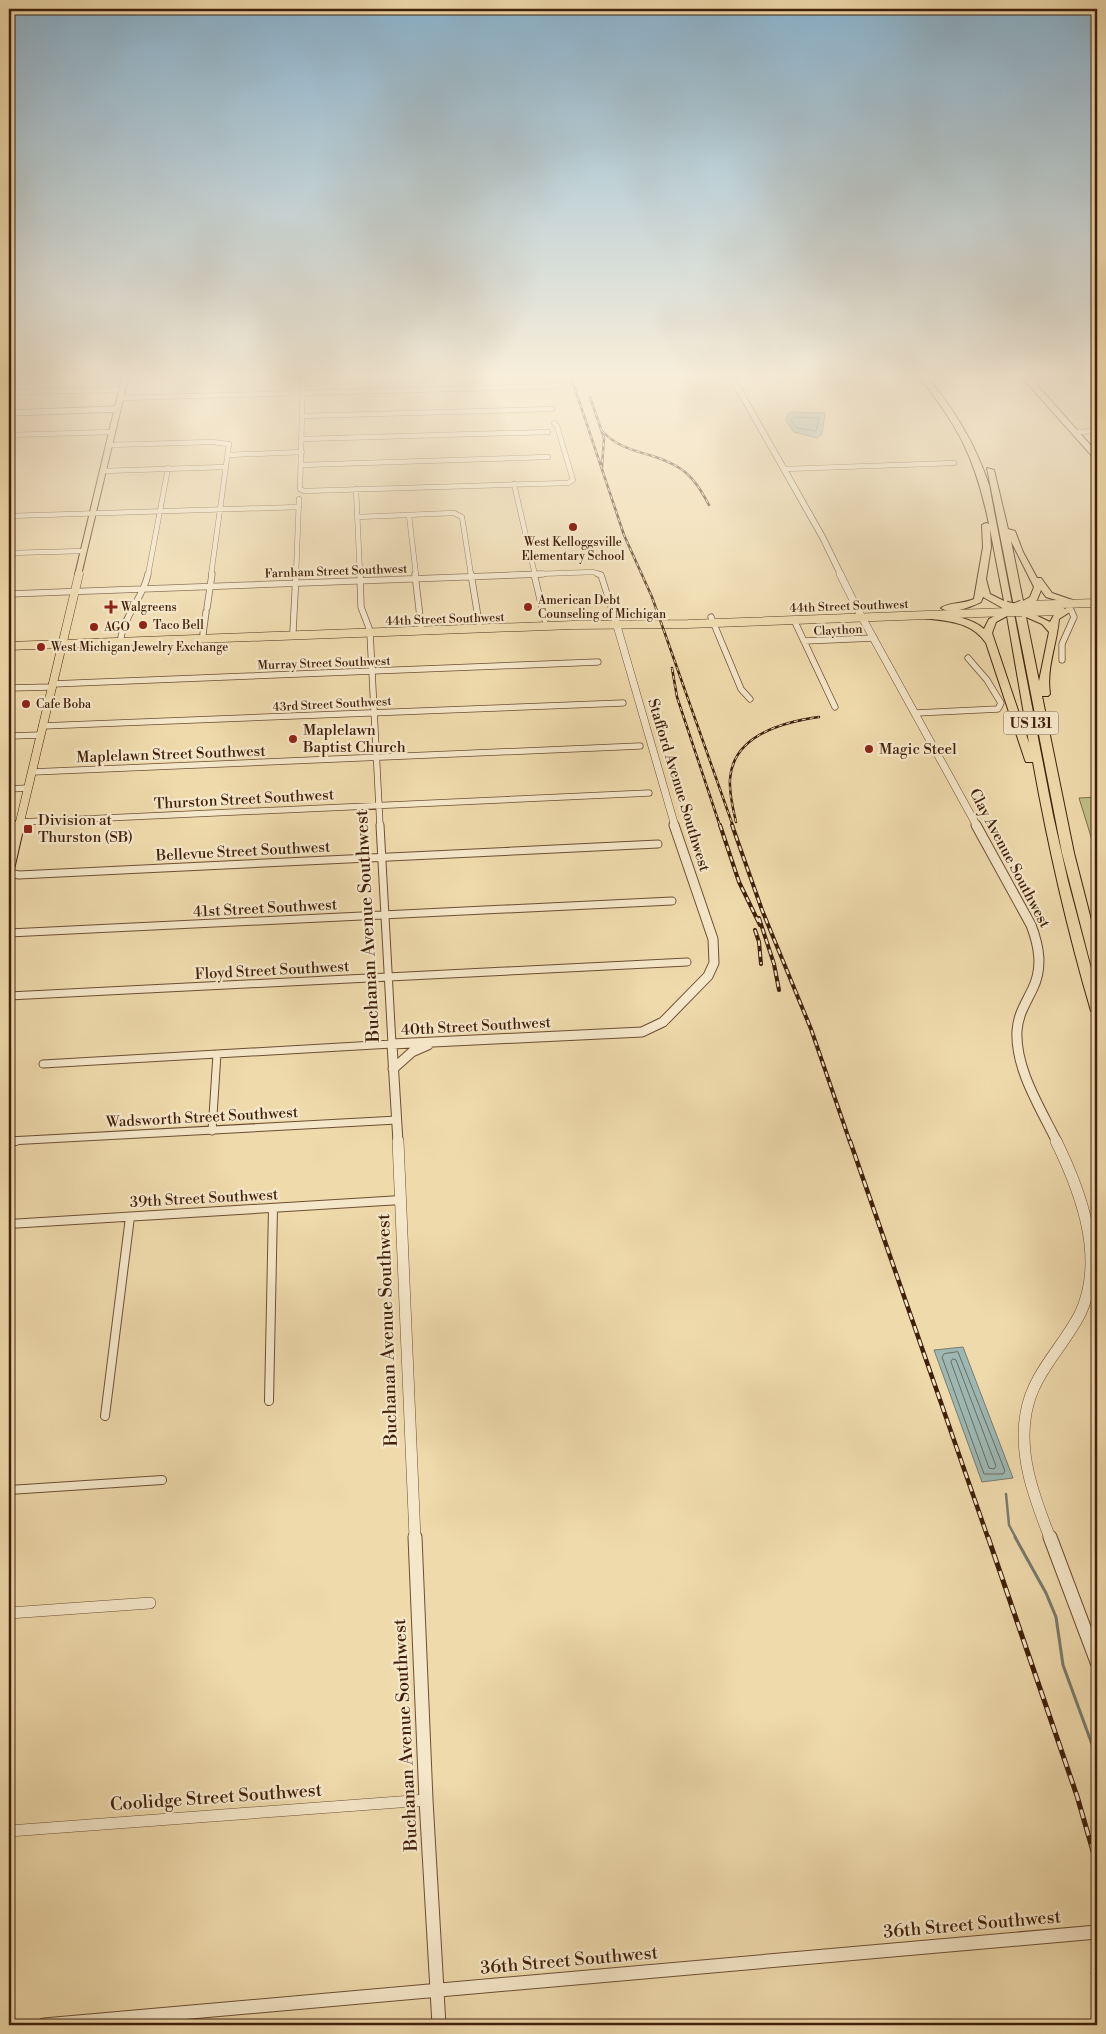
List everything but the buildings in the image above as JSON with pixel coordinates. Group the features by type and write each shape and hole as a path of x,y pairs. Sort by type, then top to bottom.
{"highway":[{"name":"US 131","path":"980,469 985,485 1052,837 1071,920 1097,1011"},
{"name":"US 131","path":"989,469 1000,508 1076,886 1097,965"},
{"path":"990,472 1016,544 1031,571 1047,594 1072,608"},
{"path":"944,608 976,602 983,579 988,543 985,485"},
{"path":"1031,571 1038,591 1034,598 1013,609 988,626 990,643 1027,747 1052,837"},
{"path":"983,579 985,592 1013,609 1045,622 1054,633"},
{"path":"1060,810 1060,777 1043,680 1056,629 1055,619 1058,615 1072,608"},
{"path":"988,613 1013,609"},
{"path":"923,615 970,625 983,632 990,643"}],"main road":[{"path":"9,869 103,471"},
{"name":"44th Street Southwest","path":"712,620 794,620 944,608 1097,607"},
{"name":"44th Street Southwest","path":"63,642 292,631 430,631 616,622 861,614 988,613"},
{"name":"44th Street Southwest","path":"63,642 248,638 421,626 545,620 616,622"},
{"path":"430,631 453,627 455,624"},
{"path":"248,638 263,632"},
{"path":"225,639 234,633"},
{"path":"189,640 203,634"},
{"path":"9,642 63,642"},
{"path":"9,646 63,642"}],"street":[{"path":"103,471 148,469"},
{"path":"121,638 125,621 133,610 136,596 145,589 158,512 168,469"},
{"path":"203,634 225,469"},
{"path":"301,469 300,489 306,491 568,483 573,480 570,469"},
{"name":"Clay Avenue Southwest","path":"785,469 823,538 861,614 1031,925 1037,942 1039,953 1037,973 1018,1020 1017,1046 1023,1068 1092,1218 1096,1237 1096,1278 1085,1305 1038,1373 1029,1398 1024,1431 1029,1474 1097,1662"},
{"path":"514,484 545,620"},
{"name":"Buchanan Avenue Southwest","path":"356,489 361,607 370,630 378,757 401,1200 426,1800 438,2025"},
{"path":"292,631 299,499"},
{"path":"9,516 93,515 299,507"},
{"path":"409,515 421,626"},
{"path":"358,517 459,515 463,520 479,623"},
{"path":"9,553 84,551"},
{"name":"Farnham Street Southwest","path":"9,594 598,573"},
{"name":"Stafford Avenue Southwest","path":"598,573 601,575 616,622 680,844 714,946 715,954 712,970 687,998"},
{"path":"1062,660 1062,644 1074,617 1072,608"},
{"path":"712,620 741,689 750,698"},
{"path":"794,620 834,707"},
{"name":"Claython","path":"804,641 874,638"},
{"path":"916,713 998,709 1001,704 987,680 968,658"},
{"name":"Murray Street Southwest","path":"9,688 598,662"},
{"name":"43rd Street Southwest","path":"42,726 623,702"},
{"path":"9,736 41,735"},
{"name":"Maplelawn Street Southwest","path":"32,772 640,746"},
{"path":"9,789 28,788"},
{"name":"Thurston Street Southwest","path":"20,822 649,793"},
{"name":"Bellevue Street Southwest","path":"9,873 19,875 658,844"},
{"name":"41st Street Southwest","path":"9,933 672,901"},
{"name":"Floyd Street Southwest","path":"9,996 687,962"},
{"name":"40th Street Southwest","path":"43,1064 642,1032 664,1022 687,998"},
{"path":"393,1068 412,1052 433,1042"},
{"path":"212,1131 217,1054"},
{"name":"Wadsworth Street Southwest","path":"9,1141 397,1120"},
{"name":"39th Street Southwest","path":"9,1224 401,1200"},
{"path":"269,1401 273,1208"},
{"path":"105,1416 130,1217"},
{"path":"9,1490 162,1480"},
{"path":"9,1613 150,1603"},
{"name":"Coolidge Street Southwest","path":"9,1831 426,1800"},
{"name":"36th Street Southwest","path":"44,2025 437,1992 1097,1932"}],"green space":[{"path":"1097,797 1097,856 1079,798"}],"water":[{"path":"963,1347 1013,1478 982,1482 934,1350"}],"waterway":[{"path":"1006,1494 1009,1525 1016,1538"},
{"path":"1015,1537 1046,1593 1056,1617 1063,1665 1097,1758"},
{"path":"1092,1973 1097,1987"}],"railway":[{"path":"602,469 624,535 652,597 733,826"},
{"path":"681,469 694,481 709,505"},
{"path":"672,668 677,697 720,826"},
{"path":"736,822 730,779 733,764 740,751 762,733 790,723 819,717"},
{"path":"720,825 739,882 760,925"},
{"path":"732,825 762,910 811,1029 850,1142"},
{"path":"759,918 774,964 779,990"},
{"path":"755,930 759,942 761,964"},
{"path":"850,1141 988,1538"},
{"path":"988,1537 1077,1796 1097,1865"}],"place":[{"name":"West Kelloggsville Elementary School","path":"573,527"},
{"name":"Walgreens","path":"111,607"},
{"name":"American Debt Counseling of Michigan","path":"528,607"},
{"name":"Taco Bell","path":"143,625"},
{"name":"AGO","path":"94,627"},
{"name":"West Michigan Jewelry Exchange","path":"41,647"},
{"name":"Cafe Boba","path":"26,704"},
{"name":"Maplelawn Baptist Church","path":"293,739"},
{"name":"Magic Steel","path":"869,749"},
{"name":"Division at Thurston (SB)","path":"28,829"}]}
